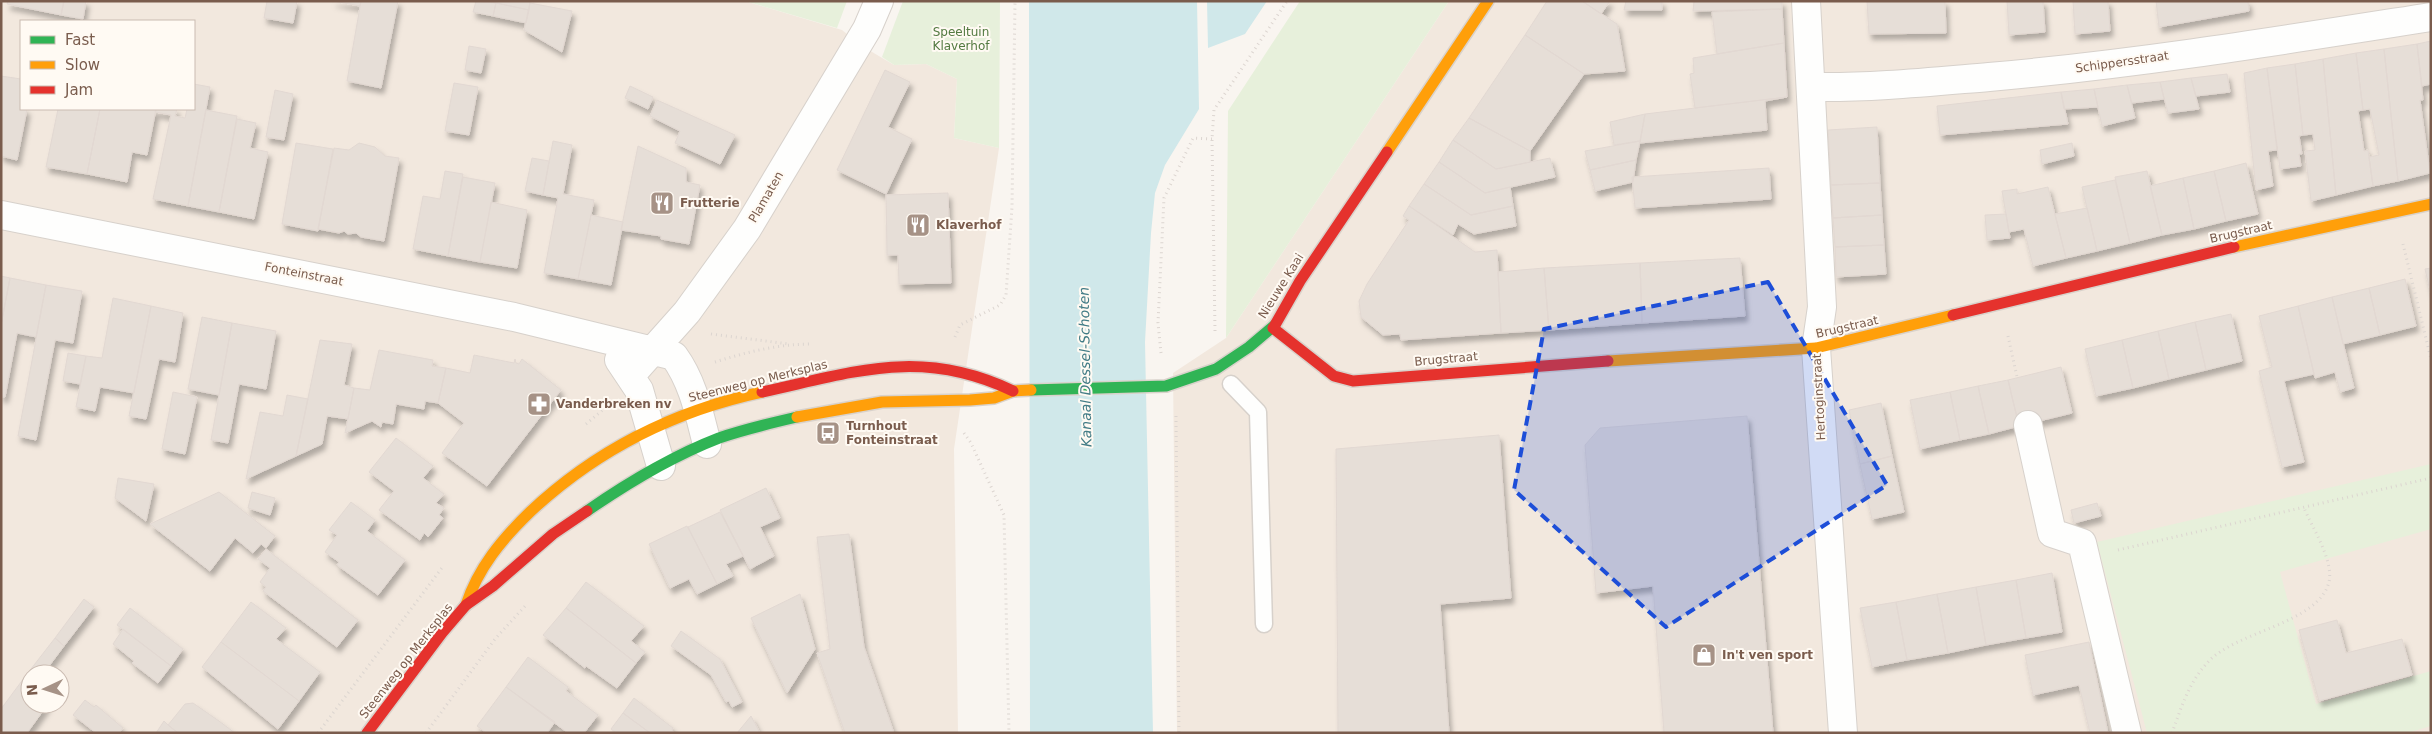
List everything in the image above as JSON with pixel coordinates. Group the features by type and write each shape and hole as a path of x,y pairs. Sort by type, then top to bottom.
{"street":[{"name":"Plamaten","path":"630,376 674,327 747,229 867,29 879,1"},
{"name":"Nieuwe Kaai","path":"1216,369 1273,328 1300,281 1488,1"},
{"name":"Hertoginstraat","path":"1806,1 1812,87 1822,307 1816,348 1843,733"},
{"name":"Schippersstraat","path":"1812,87 1866,88 2048,72 2274,42 2431,17"},
{"name":"Brugstraat","path":"1273,328 1334,376 1353,381 1530,366 1816,348 2231,248 2431,204"},
{"name":"Fonteinstraat","path":"1,215 514,317 605,341 674,356 685,371 698,408 707,444"},
{"path":"605,341 639,390 661,466"},
{"name":"Steenweg op Merksplas","path":"466,605 471,588 482,568 506,536 536,506 572,475 620,443 649,428 698,408 814,379 857,371 915,365 946,369 994,381 1013,391"},
{"path":"1171,385 1216,369"},
{"name":"Steenweg op Merksplas","path":"367,733 442,633 466,605 493,586 553,534 605,496 707,444 750,428 820,412 882,402 994,398 1013,391 1171,385"},
{"path":"2028,425 2052,533 2082,543 2127,733"}],"lane":[{"path":"1231,384 1258,412 1264,624"}],"path":[{"path":"952,343 960,325 1000,305 1006,295 1012,207 1015,1"},
{"path":"1216,369 1212,139 1214,110 1288,1"},
{"path":"1179,733 1171,385 1158,323 1164,198 1193,138 1212,139"},
{"path":"2395,212 2431,359"},
{"path":"2001,304 2017,377"},
{"path":"674,327 792,344"},
{"path":"962,431 971,443 1004,515 1009,733"},
{"path":"2086,558 2431,478"},
{"path":"2172,733 2185,697 2208,661 2224,648 2310,608 2322,597 2329,582 2330,568 2304,507"},
{"path":"426,733 495,639 527,603"}],"highlighted area":[{"path":"1768,282 1887,485 1666,627 1514,490 1544,329"}],"shaded area":[{"path":"1,1 745,1 842,30 862,46 894,65 926,64 957,79 954,138 999,148 954,449 958,733 1,733"},
{"path":"1449,1 2431,1 2431,733 1177,733 1173,373 1226,338"}],"green space":[{"path":"745,1 847,1 837,28"},
{"name":"Speeltuin Klaverhof","path":"903,1 1000,1 999,148 954,138 957,79 926,64 894,65 882,57"},
{"path":"1300,1 1449,1 1226,338 1228,111"},
{"path":"2431,464 2431,529 2280,572 2316,704 2431,671 2431,726 2407,733 2147,733 2097,542"}],"water":[{"name":"Kanaal Dessel-Schoten","path":"1029,1 1197,1 1199,109 1165,165 1155,193 1151,233 1145,342 1153,733 1030,733"},
{"path":"1207,1 1267,1 1245,34 1208,48"}],"building":[{"path":"8,1 64,1 61,15 7,4"},
{"path":"64,1 86,1 83,19 61,15"},
{"path":"267,1 297,1 293,23 264,18"},
{"path":"333,1 361,1 360,6"},
{"path":"361,1 398,1 381,88 347,81"},
{"path":"476,1 496,3 493,16 473,12"},
{"path":"487,1 530,1 529,10"},
{"path":"1547,1 1582,1 1617,24 1625,71 1584,74 1525,35"},
{"path":"1582,1 1610,1 1601,14"},
{"path":"1626,1 1662,1 1662,10 1624,10"},
{"path":"1694,1 1782,1 1782,9 1693,11"},
{"path":"1867,1 1945,1 1946,33 1869,34"},
{"path":"2007,1 2043,1 2045,32 2009,35"},
{"path":"2073,1 2108,1 2110,31 2075,34"},
{"path":"2156,1 2248,1 2249,11 2159,27"},
{"path":"496,3 529,10 526,23 493,16"},
{"path":"530,3 572,11 562,52 524,30"},
{"path":"1782,9 1784,43 1717,54 1712,12"},
{"path":"1525,35 1584,74 1530,151 1469,118"},
{"path":"2431,41 2431,84 2422,86 2417,44"},
{"path":"1784,43 1787,97 1695,108 1690,74 1694,73 1693,58"},
{"path":"2417,44 2423,100 2420,100 2430,173 2398,181 2384,49"},
{"path":"469,46 486,49 481,73 465,70"},
{"path":"2384,49 2398,181 2373,186 2369,157 2379,155 2370,109 2363,110 2356,53"},
{"path":"2356,53 2363,110 2358,111 2364,151 2368,150 2373,186 2336,195 2323,59"},
{"path":"2323,59 2336,195 2311,201 2305,151 2315,150 2313,134 2303,135 2295,64"},
{"path":"2295,64 2303,135 2299,136 2302,154 2299,154 2301,166 2280,169 2267,68"},
{"path":"2267,68 2277,150 2268,151 2273,186 2256,190 2244,73"},
{"path":"885,70 910,82 888,127 912,139 886,194 837,170"},
{"path":"2227,74 2230,92 2196,96 2191,78"},
{"path":"1,76 20,79 20,110 27,110 17,160 1,156"},
{"path":"2191,78 2199,109 2168,113 2160,82"},
{"path":"2160,82 2164,99 2132,103 2127,85"},
{"path":"454,83 478,87 469,135 445,131"},
{"path":"195,84 210,87 188,206 153,199 171,115 155,112 156,110 177,110 175,116 185,118 187,110 195,110"},
{"path":"2127,85 2135,118 2102,126 2094,89"},
{"path":"630,86 653,97 648,109 625,98"},
{"path":"2094,89 2098,107 2064,109 2061,92"},
{"path":"275,90 293,94 284,140 266,137"},
{"path":"2061,92 2068,124 1940,135 1937,106"},
{"path":"1787,97 1765,101 1767,130 1640,143 1645,114"},
{"path":"657,100 735,135 720,164 675,143 680,131 650,116"},
{"path":"58,110 100,110 87,174 46,167"},
{"path":"100,110 156,110 147,155 132,152 127,182 87,174"},
{"path":"206,110 237,116 219,212 188,206"},
{"path":"1645,114 1640,141 1614,145 1610,122"},
{"path":"1469,118 1530,151 1530,162 1496,169 1453,140"},
{"path":"237,119 256,123 250,148 268,152 254,219 219,212"},
{"path":"1877,127 1880,183 1831,185 1828,130"},
{"path":"1453,140 1496,169 1550,158 1555,177 1485,193 1439,162"},
{"path":"553,141 572,145 563,194 594,200 578,279 544,273 558,198 543,195"},
{"path":"1640,141 1636,160 1590,170 1585,151"},
{"path":"296,143 333,149 318,231 282,224"},
{"path":"359,143 375,147 385,156 399,158 384,241 361,237 356,233 348,234 344,231 339,233 318,229 334,148 349,150"},
{"path":"2072,143 2074,156 2042,164 2040,150"},
{"name":"Frutterie","path":"638,146 686,168 686,182 700,185 689,244 661,239 661,236 621,230"},
{"path":"532,158 549,161 543,195 525,191"},
{"path":"1636,160 1633,182 1595,191 1590,170"},
{"path":"1439,162 1485,193 1510,187 1513,206 1471,215 1424,184"},
{"path":"2246,163 2258,214 2226,221 2214,171"},
{"path":"1769,168 1771,199 1635,208 1632,177"},
{"path":"445,171 463,174 448,256 413,249 423,196 440,199"},
{"path":"2147,171 2162,235 2130,243 2115,177"},
{"path":"2214,171 2226,221 2194,229 2183,178"},
{"path":"463,177 495,183 480,262 448,256"},
{"path":"2183,178 2194,229 2162,235 2150,186"},
{"path":"2115,180 2130,243 2097,251 2082,187"},
{"path":"1880,183 1882,215 1833,218 1831,185"},
{"path":"1424,184 1471,215 1513,206 1516,226 1474,234 1458,224 1453,235 1409,206"},
{"path":"2048,187 2066,258 2033,266 2024,229 2009,232 2002,191 2017,189 2017,194"},
{"name":"Klaverhof","path":"948,193 951,283 899,284 898,255 887,255 886,195"},
{"path":"491,202 527,210 517,268 480,262"},
{"path":"1409,206 1475,252 1497,250 1501,333 1401,340 1400,334 1383,335 1361,317 1359,301 1367,284 1409,220 1403,216"},
{"path":"2087,208 2097,251 2066,258 2055,214"},
{"path":"2006,214 2010,238 1987,240 1985,215"},
{"path":"591,215 623,222 611,285 578,279"},
{"path":"1882,215 1884,245 1835,247 1833,218"},
{"path":"1884,245 1886,274 1836,277 1835,247"},
{"path":"1740,258 1745,316 1642,323 1640,263"},
{"path":"1640,263 1642,323 1549,330 1544,268"},
{"path":"1544,268 1549,330 1501,333 1498,272"},
{"path":"2431,268 2431,295 2425,269"},
{"path":"1,276 10,278 1,325"},
{"path":"10,278 46,285 36,337 17,333 5,397 1,397 1,325"},
{"path":"2405,279 2416,326 2380,335 2369,288"},
{"path":"46,285 82,291 73,343 55,340 36,440 18,436"},
{"path":"2369,288 2380,335 2343,344 2332,297"},
{"path":"2332,297 2354,388 2340,392 2335,372 2315,378 2298,306"},
{"path":"113,298 151,306 134,393 100,387 95,411 76,407 86,356 102,358"},
{"path":"151,306 183,313 175,362 159,359 146,419 129,416"},
{"path":"2298,306 2314,374 2284,381 2304,462 2282,467 2259,371 2272,367 2259,316"},
{"path":"2231,314 2242,361 2206,370 2195,322"},
{"path":"202,317 232,323 219,395 188,389"},
{"path":"2195,322 2206,370 2169,379 2158,331"},
{"path":"232,323 276,331 266,389 239,384 228,443 211,440"},
{"path":"2158,331 2169,379 2133,388 2122,340"},
{"path":"320,340 352,344 344,385 354,388 348,419 327,416 322,444 296,456"},
{"path":"2122,340 2133,388 2096,396 2085,349"},
{"path":"379,350 433,360 432,366 446,368 438,403 425,401 424,409 396,404 393,424 382,422 381,427 372,421 345,433 354,388 370,390"},
{"path":"68,353 86,356 80,384 63,381"},
{"path":"474,355 514,363 515,359 516,363 519,364 522,359 561,390 487,486 442,453 464,423 438,403 446,368 470,373"},
{"path":"2061,367 2072,413 2019,426 2008,380"},
{"path":"2008,380 2019,426 1989,434 1978,386"},
{"path":"1978,386 1989,434 1960,440 1950,392"},
{"path":"173,392 197,397 185,454 162,449"},
{"path":"1950,392 1960,440 1920,449 1910,400"},
{"path":"287,395 308,399 296,456 246,479 260,412 283,416"},
{"path":"1881,403 1892,456 1860,464 1849,410"},
{"path":"1747,416 1773,733 1664,733 1653,586 1596,593 1585,445 1600,428"},
{"path":"1499,435 1511,598 1440,604 1449,733 1338,733 1336,449"},
{"path":"396,438 433,466 423,478 444,494 436,503 444,508 439,515 443,518 428,537 424,533 420,540 379,510 394,491 369,472"},
{"path":"1892,456 1904,512 1872,519 1860,464"},
{"path":"118,478 154,484 146,521 115,498"},
{"path":"766,488 780,518 760,527 774,556 750,569 720,510"},
{"path":"219,492 275,536 266,548 261,544 253,553 235,538 210,571 150,524"},
{"path":"252,492 275,498 270,515 248,508"},
{"path":"351,502 375,520 367,531 405,560 378,595 337,565 339,562 325,552 337,535 329,530"},
{"path":"2097,503 2101,516 2074,523 2071,510"},
{"path":"720,512 743,556 726,564 733,576 717,584 688,527"},
{"path":"687,526 717,584 697,594 689,579 670,588 649,544"},
{"path":"849,534 864,647 894,733 845,733 817,653 830,649 817,537"},
{"path":"266,549 358,620 337,647 263,591 266,587 260,582 270,568 258,559"},
{"path":"2052,573 2062,632 2026,638 2016,580"},
{"path":"2016,580 2026,638 1986,645 1976,587"},
{"path":"586,582 644,626 631,641 645,652 636,663 566,608"},
{"path":"1976,587 1986,645 1948,653 1937,594"},
{"path":"800,594 815,649 787,693 751,618"},
{"path":"1937,594 1948,653 1907,660 1896,602"},
{"path":"84,599 94,607 64,646 55,638"},
{"path":"251,602 286,628 276,639 320,672 299,701 221,642"},
{"path":"1896,602 1907,660 1872,667 1860,608"},
{"path":"130,608 183,649 171,666 117,625"},
{"path":"566,608 636,663 617,688 586,666 585,668 543,635"},
{"path":"2337,620 2346,653 2402,639 2412,675 2319,701 2299,630"},
{"path":"123,629 171,666 158,683 132,663 134,661 113,644"},
{"path":"681,631 720,659 742,702 732,707 729,701 726,702 711,675 671,646"},
{"path":"55,638 64,646 50,664 35,664"},
{"path":"221,642 299,701 278,729 202,667"},
{"path":"2089,642 2108,733 2090,733 2079,685 2033,695 2025,655"},
{"path":"528,657 568,687 566,691 598,715 584,733 568,733 506,687"},
{"path":"20,683 20,714 41,714 27,733 1,733 1,709"},
{"path":"506,687 555,722 547,733 486,733 477,726"},
{"path":"634,698 673,728 672,730 675,733 650,733 623,713"},
{"path":"85,700 94,707 96,705 123,728 119,733 96,733 73,715"},
{"path":"193,703 235,733 178,733 168,725 185,704"},
{"path":"623,713 650,733 616,733 611,729"},
{"path":"751,716 759,731 758,733 737,733"},
{"path":"164,721 168,725 178,733 156,733"}],"traffic: fast":[{"path":"1031,390 1166,386 1216,369 1249,347 1275,325"},
{"path":"587,511 651,471 702,445 738,432 797,417"}],"traffic: slow":[{"path":"1387,152 1488,1"},
{"path":"2234,247 2431,204"},
{"path":"1608,361 1816,348 1953,315"},
{"path":"797,417 882,402 970,400 994,398 1013,391 1031,390"},
{"path":"466,605 484,566 510,533 555,490 582,470 609,452 667,422 729,400 762,392"}],"traffic: jam":[{"path":"1275,325 1300,281 1387,152"},
{"path":"1953,315 2234,247"},
{"path":"1273,328 1334,376 1353,381 1608,361"},
{"path":"762,392 858,371 918,367 948,370 980,378 1013,391"},
{"path":"367,733 442,633 466,605 493,586 553,534 587,511"}],"place":[{"name":"Frutterie","path":"662,203"},
{"name":"Klaverhof","path":"918,225"},
{"name":"Vanderbreken nv","path":"539,404"},
{"name":"Turnhout Fonteinstraat","path":"828,433"},
{"name":"In't ven sport","path":"1704,655"}]}
